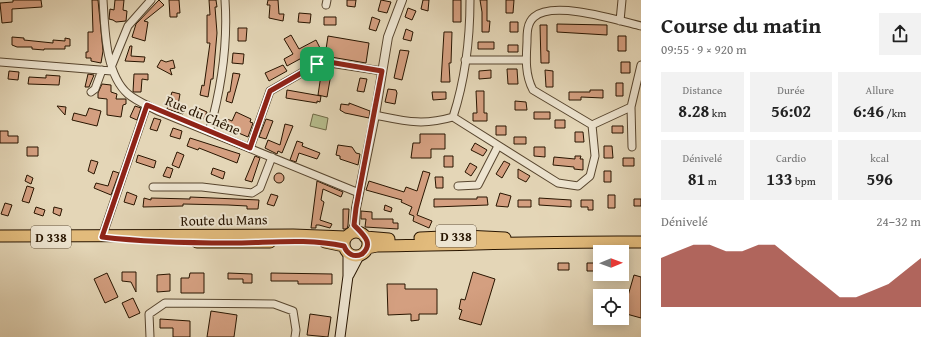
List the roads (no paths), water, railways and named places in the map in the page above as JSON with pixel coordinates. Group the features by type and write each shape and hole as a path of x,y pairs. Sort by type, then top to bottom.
{"main road":[{"name":"Route du Mans","path":"0,236 102,237 133,240 231,243 323,242 464,236 522,238 548,241"},
{"name":"Route du Mans","path":"354,240 368,248 377,246 506,244 548,241 641,242"},
{"path":"340,337 354,240"}],"street":[{"path":"103,0 106,42 112,68"},
{"path":"112,68 128,26 151,0"},
{"path":"209,132 218,99 224,53 225,0"},
{"path":"354,240 359,193 375,116 388,38 402,0"},
{"path":"453,117 459,96 470,30 470,0"},
{"path":"620,21 622,0"},
{"path":"592,125 533,90 528,80 526,60 527,28 533,17 543,11 576,10 641,26"},
{"path":"465,60 526,60"},
{"path":"0,62 102,70 112,68"},
{"path":"250,148 270,91 323,62 382,71"},
{"path":"632,146 631,107 641,65"},
{"name":"Rue du Chêne","path":"112,68 118,82 128,94 147,105 359,193"},
{"path":"91,92 95,89 102,70"},
{"path":"102,237 147,105"},
{"path":"592,125 631,107"},
{"path":"375,116 418,123 434,123 453,117"},
{"path":"453,117 558,183 578,186 590,176 595,156 592,125"},
{"path":"458,186 478,185 498,146"},
{"path":"153,186 202,187 252,193 260,188 272,158"},
{"path":"150,337 149,314 164,303 180,303 274,304 293,311 296,330 295,337"}]}
